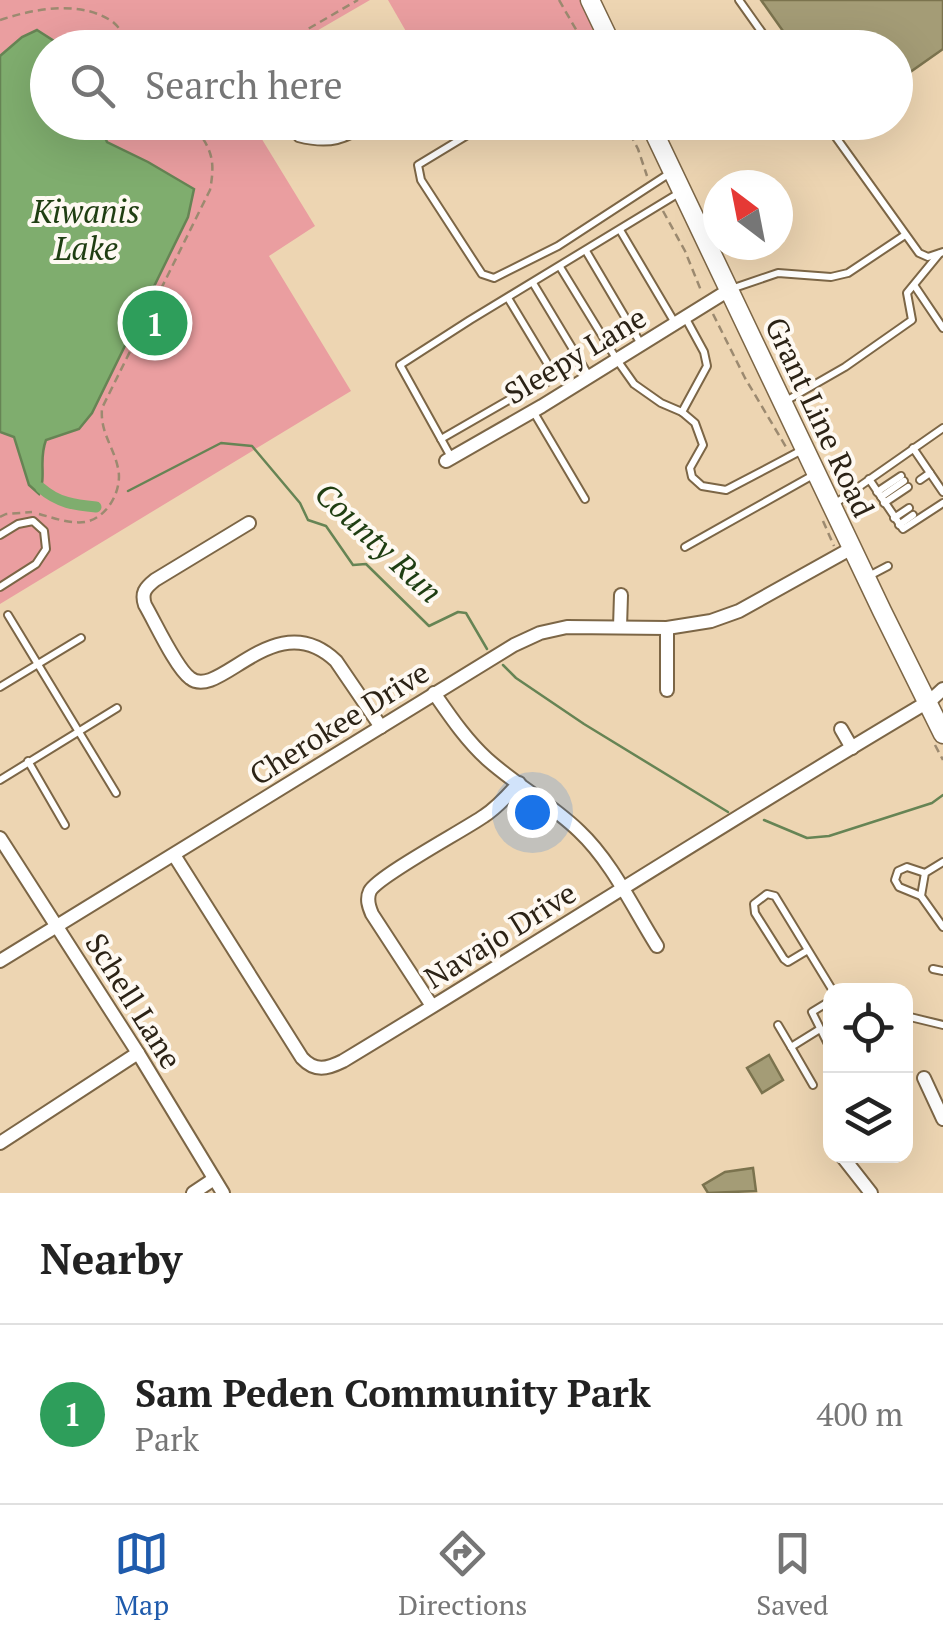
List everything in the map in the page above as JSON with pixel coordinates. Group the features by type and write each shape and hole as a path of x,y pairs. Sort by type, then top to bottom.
{"main road":[{"path":"590,0 605,30"},
{"name":"Grant Line Road","path":"657,140 783,402 798,452 816,474 826,510 843,547 866,578 934,702 943,734"}],"street":[{"name":"Sleepy Lane","path":"449,460 729,290"},
{"path":"249,523 154,580 144,591 146,605 183,670 192,680 204,683 265,649 287,643 309,644 336,661 380,727"},
{"name":"Cherokee Drive","path":"0,961 434,693 540,633 580,626 668,628 711,621 739,611 843,547"},
{"path":"620,627 621,595"},
{"path":"667,690 668,628"},
{"name":"Navajo Drive","path":"174,855 308,1064 316,1069 334,1066 852,748 934,702 943,689"},
{"path":"434,693 485,758 581,832 598,852 657,946"},
{"path":"841,730 852,748"},
{"path":"432,1006 372,914 369,892 403,866 489,814 519,783"},
{"name":"Schell Lane","path":"0,838 223,1193"},
{"path":"0,1143 138,1053"},
{"path":"924,1078 943,1120"},
{"path":"847,1163 871,1193"},
{"path":"193,1193 214,1179"}],"lane":[{"path":"740,0 761,30"},
{"path":"306,140 318,143 343,140"},
{"path":"459,140 418,164 420,180 482,274 494,278 558,246 672,172"},
{"path":"838,140 919,253 941,253"},
{"path":"449,460 442,439 400,366 682,192"},
{"path":"620,230 704,352 707,366 682,412"},
{"path":"729,290 778,272 831,277 848,273 905,236"},
{"path":"586,251 642,344"},
{"path":"783,402 833,374 912,320 907,294 941,253"},
{"path":"560,267 634,384 695,423 703,444 690,468 692,477 702,486 726,490 798,452"},
{"path":"533,283 590,376"},
{"path":"914,285 943,328"},
{"path":"442,439 555,376 508,298"},
{"path":"533,411 585,499"},
{"path":"826,510 943,428"},
{"path":"869,479 896,522 906,528 939,496 913,448"},
{"path":"926,467 916,474 926,467"},
{"path":"685,547 816,474"},
{"path":"881,497 904,482 881,497"},
{"path":"896,522 911,512"},
{"path":"0,535 18,524 33,521 44,531 46,550 36,564 0,586"},
{"path":"866,578 888,566"},
{"path":"8,615 116,794"},
{"path":"0,687 80,638"},
{"path":"0,780 117,708"},
{"path":"28,762 65,825"},
{"path":"921,896 925,874 943,862"},
{"path":"925,874 908,868 898,870 896,880 900,888 921,896 943,928"},
{"path":"808,950 788,962 784,960 755,914 754,904 767,894 775,896 808,950 828,983"},
{"path":"934,968 943,971"},
{"path":"823,1005 812,1012 823,1035"},
{"path":"913,1018 943,1025"},
{"path":"778,1026 813,1085"},
{"path":"791,1047 820,1030"}],"path":[{"path":"306,30 358,0"},
{"path":"559,0 576,30"},
{"path":"0,20 65,2 89,7 112,19 120,30"},
{"path":"0,518 28,511 74,523 90,522 117,495 119,470 101,423 102,408 210,190 214,168 211,152 203,140"},
{"path":"633,140 650,185"},
{"path":"660,205 745,378 798,452"},
{"path":"826,510 843,547"}],"shaded area":[{"path":"0,0 370,0 318,30 30,30 30,140 262,140 315,226 269,256 351,391 0,604"},
{"path":"388,0 589,0 604,30 405,30"}],"water":[{"name":"Kiwanis Lake","path":"30,33 30,140 106,140 194,189 188,217 92,413 79,429 46,440 39,494 29,485 14,437 0,432 0,56"}],"building":[{"path":"761,0 943,0 943,49 913,70 913,30 782,30"},
{"path":"769,1055 783,1080 762,1093 747,1068"},
{"path":"753,1168 756,1191 708,1193 703,1185 725,1172"}],"waterway":[{"name":"County Run","path":"128,491 221,443 252,446 300,503 308,520 326,526 353,565 366,564 429,626 458,612 466,613 487,649"},
{"name":"County Run","path":"41,488 60,500 96,507"},
{"name":"County Run","path":"503,665 584,724 728,812"},
{"name":"County Run","path":"764,820 807,838 829,836 932,803 943,795"}],"place":[{"name":"Sam Peden Community Park","path":"155,323"}]}
